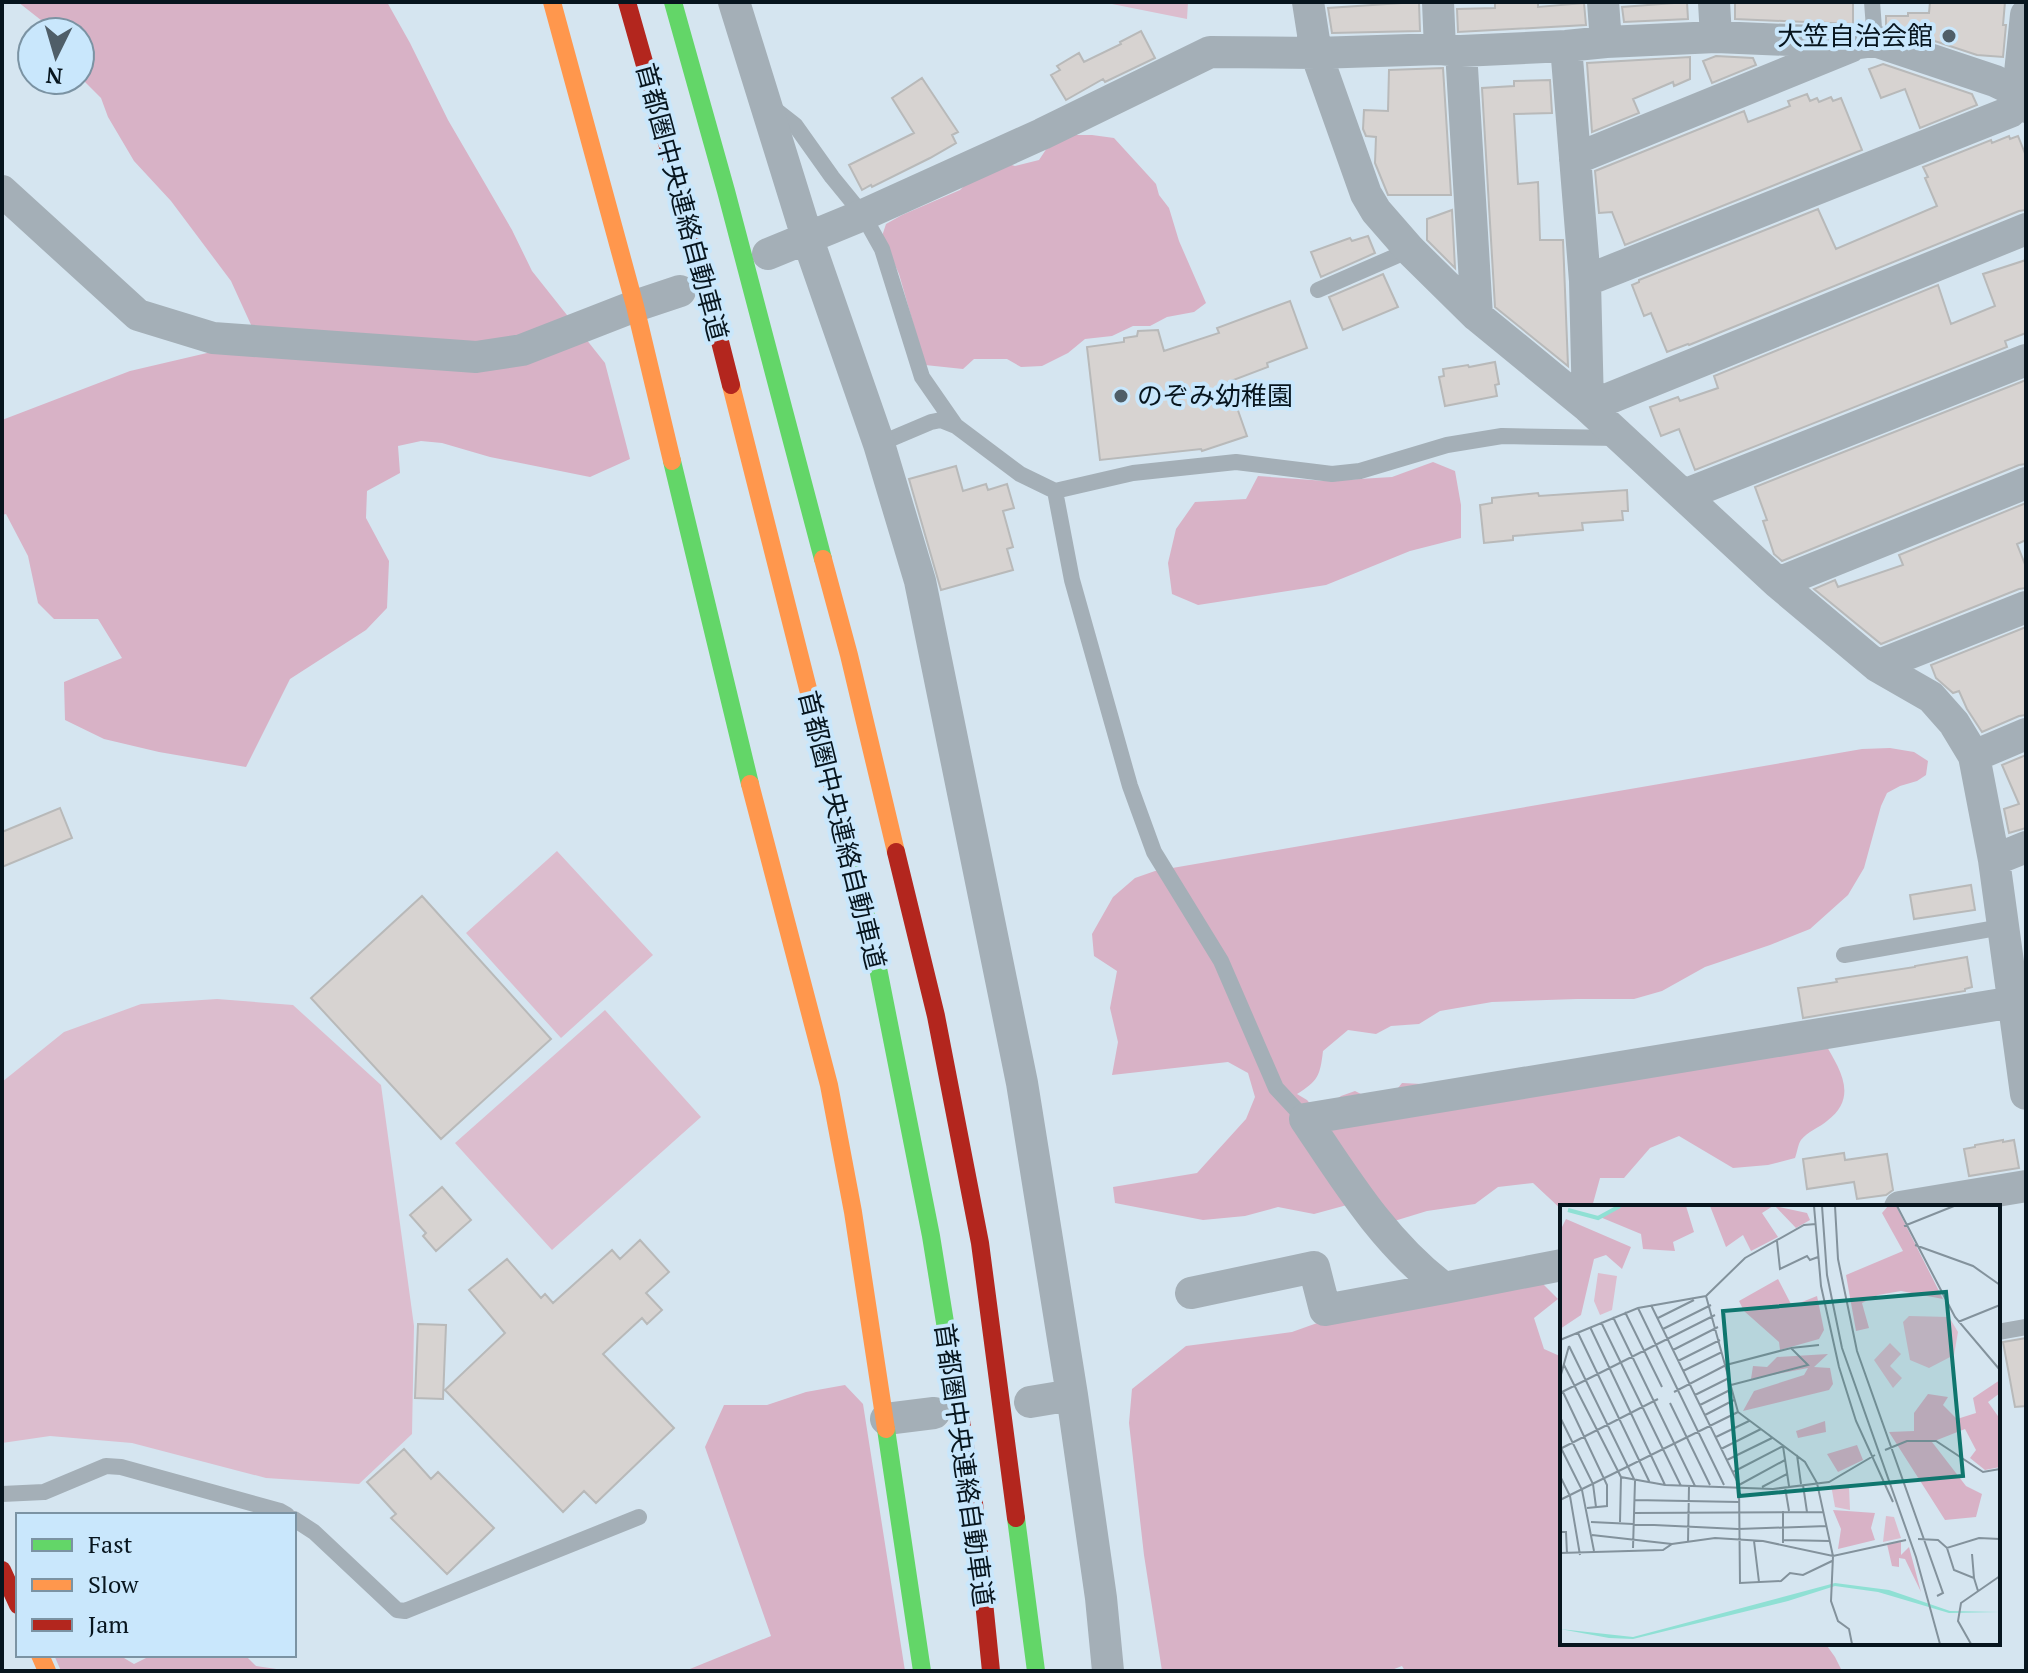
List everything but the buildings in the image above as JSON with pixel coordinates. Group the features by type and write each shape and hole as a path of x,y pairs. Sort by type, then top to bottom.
{"main road":[{"path":"552,2 635,306 729,702 829,1085 886,1419 922,1671"},
{"name":"首都圏中央連絡自動車道","path":"627,2 692,231 873,943 931,1236 973,1493 991,1671"},
{"name":"首都圏中央連絡自動車道","path":"673,2 849,655 936,1016 980,1243 1036,1671"},
{"path":"2,1570 16,1601"}],"street":[{"path":"734,2 807,237 879,444 920,581 1019,1067 1072,1395 1101,1598 1108,1671"},
{"path":"1308,2 1316,53 1366,194 1376,211 1410,250 1477,316 1588,407 1778,583 1877,666 1931,697 1954,723 1974,756 1994,860 2002,927 2016,958 2014,1002 2024,1075"},
{"path":"1438,2 1451,50 1477,316"},
{"path":"1603,2 1606,42"},
{"path":"1714,2 1716,37"},
{"path":"1585,281 2010,112 2023,97 2026,15"},
{"path":"768,254 1042,134 1210,52 1451,50 1716,37 1867,42 1995,81 2023,97"},
{"path":"1575,159 1867,42"},
{"path":"1566,46 1585,281 1588,407"},
{"path":"2,191 138,315 213,338 476,357 522,350 680,291"},
{"path":"1588,407 2026,229"},
{"path":"1684,495 2026,360"},
{"path":"1778,583 2026,483"},
{"path":"1877,666 2026,607"},
{"path":"1974,756 2026,734"},
{"path":"1994,860 2026,847"},
{"path":"1444,1288 1406,1256 1363,1206 1305,1119 2014,1002"},
{"path":"1912,1205 2026,1186"},
{"path":"1191,1293 1314,1267 1325,1310 1560,1265"},
{"path":"1030,1402 1072,1395"},
{"path":"886,1419 934,1413"}],"lane":[{"path":"1867,42 1872,2"},
{"path":"766,103 795,125 863,215 882,249 922,377 956,426"},
{"path":"1318,290 1410,250"},
{"path":"879,444 941,420 956,426 1020,474 1055,491 1133,473 1236,462 1332,474 1360,471 1447,445 1502,436 1621,438"},
{"path":"1055,491 1076,594 1130,786 1154,852 1221,961 1276,1088 1305,1119"},
{"path":"1844,955 2002,927"},
{"path":"2000,1332 2026,1327"},
{"path":"2,1494 44,1492 106,1466 121,1467 284,1513"},
{"path":"296,1520 314,1532 397,1610 405,1611 639,1517"}],"shaded area":[{"path":"18,2 387,2 532,271 605,363 630,459 590,477 490,457 442,443 421,441 398,446 400,473 367,491 366,518 389,561 387,608 366,630 290,679 246,767 104,739 65,720 64,682 122,658 98,619 54,619 38,603 28,556 6,514 2,515 2,420 130,371 207,353 252,327 231,281 171,201 134,161 108,117 96,93 96,16 36,16"},
{"path":"1102,2 1188,2 1187,19"},
{"path":"1066,135 1114,138 1156,184 1159,195 1169,208 1179,241 1206,303 1194,312 1167,317 1150,326 1133,326 1112,336 1085,339 1068,353 1042,366 1021,367 1007,359 974,359 963,369 925,365 899,274 882,236 886,224 960,190 970,180 1005,163 1015,166 1039,160 1051,142"},
{"path":"1433,462 1455,471 1461,505 1461,538 1410,551 1326,585 1198,605 1172,594 1168,563 1176,529 1195,502 1246,499 1258,476 1326,481 1392,477"},
{"path":"1890,748 1914,752 1928,761 1926,775 1887,793 1864,868 1848,895 1810,929 1705,967 1662,991 1634,999 1492,1002 1440,1011 1419,1024 1391,1026 1376,1034 1348,1030 1323,1051 1317,1077 1297,1094 1313,1107 1326,1107 1355,1091 1373,1100 1390,1098 1402,1083 1422,1084 1824,1042 1844,1083 1842,1102 1837,1112 1801,1140 1795,1158 1768,1165 1733,1168 1679,1136 1650,1148 1624,1178 1600,1178 1593,1205 1560,1205 1560,1208 1533,1183 1498,1187 1475,1204 1427,1211 1391,1222 1347,1205 1314,1214 1278,1207 1245,1216 1203,1220 1115,1203 1113,1187 1197,1173 1246,1119 1255,1097 1248,1073 1228,1062 1112,1075 1118,1042 1110,1008 1117,971 1094,956 1092,934 1113,897 1135,878 1155,871 1862,749"},
{"path":"557,851 653,955 561,1038 466,933"},
{"path":"217,999 293,1005 381,1085 414,1326 412,1434 359,1484 266,1478 132,1443 50,1436 2,1443 2,1082 64,1032 141,1004"},
{"path":"605,1010 701,1117 552,1250 455,1143"},
{"path":"1540,1281 1558,1299 1534,1318 1544,1349 1560,1356 1560,1645 1826,1645 1842,1671 1405,1671 1402,1666 1389,1671 1162,1671 1144,1555 1129,1423 1132,1389 1186,1346 1292,1332 1334,1317"},
{"path":"845,1385 863,1404 905,1671 685,1671 771,1636 705,1447 724,1405 767,1405 806,1392"},
{"path":"55,1657 122,1657 134,1664 148,1657 247,1657 256,1666 290,1671 61,1671"}],"traffic: fast":[{"path":"673,2 823,559"},
{"path":"672,461 750,784"},
{"path":"842,823 873,943 931,1236 960,1415"},
{"path":"886,1429 922,1671"},
{"path":"1016,1518 1036,1671"}],"traffic: slow":[{"path":"552,2 635,306 672,461"},
{"path":"731,385 842,823"},
{"path":"823,559 896,852"},
{"path":"750,784 829,1085 853,1212 886,1429"},
{"path":"41,1657 47,1671"}],"traffic: jam":[{"path":"627,2 692,231 731,385"},
{"path":"896,852 936,1016 980,1243 1016,1518"},
{"path":"960,1415 973,1493 991,1671"},
{"path":"2,1570 16,1601"}],"place":[{"name":"大笠自治会館","path":"1949,36"},
{"name":"のぞみ幼稚園","path":"1121,396"}]}
